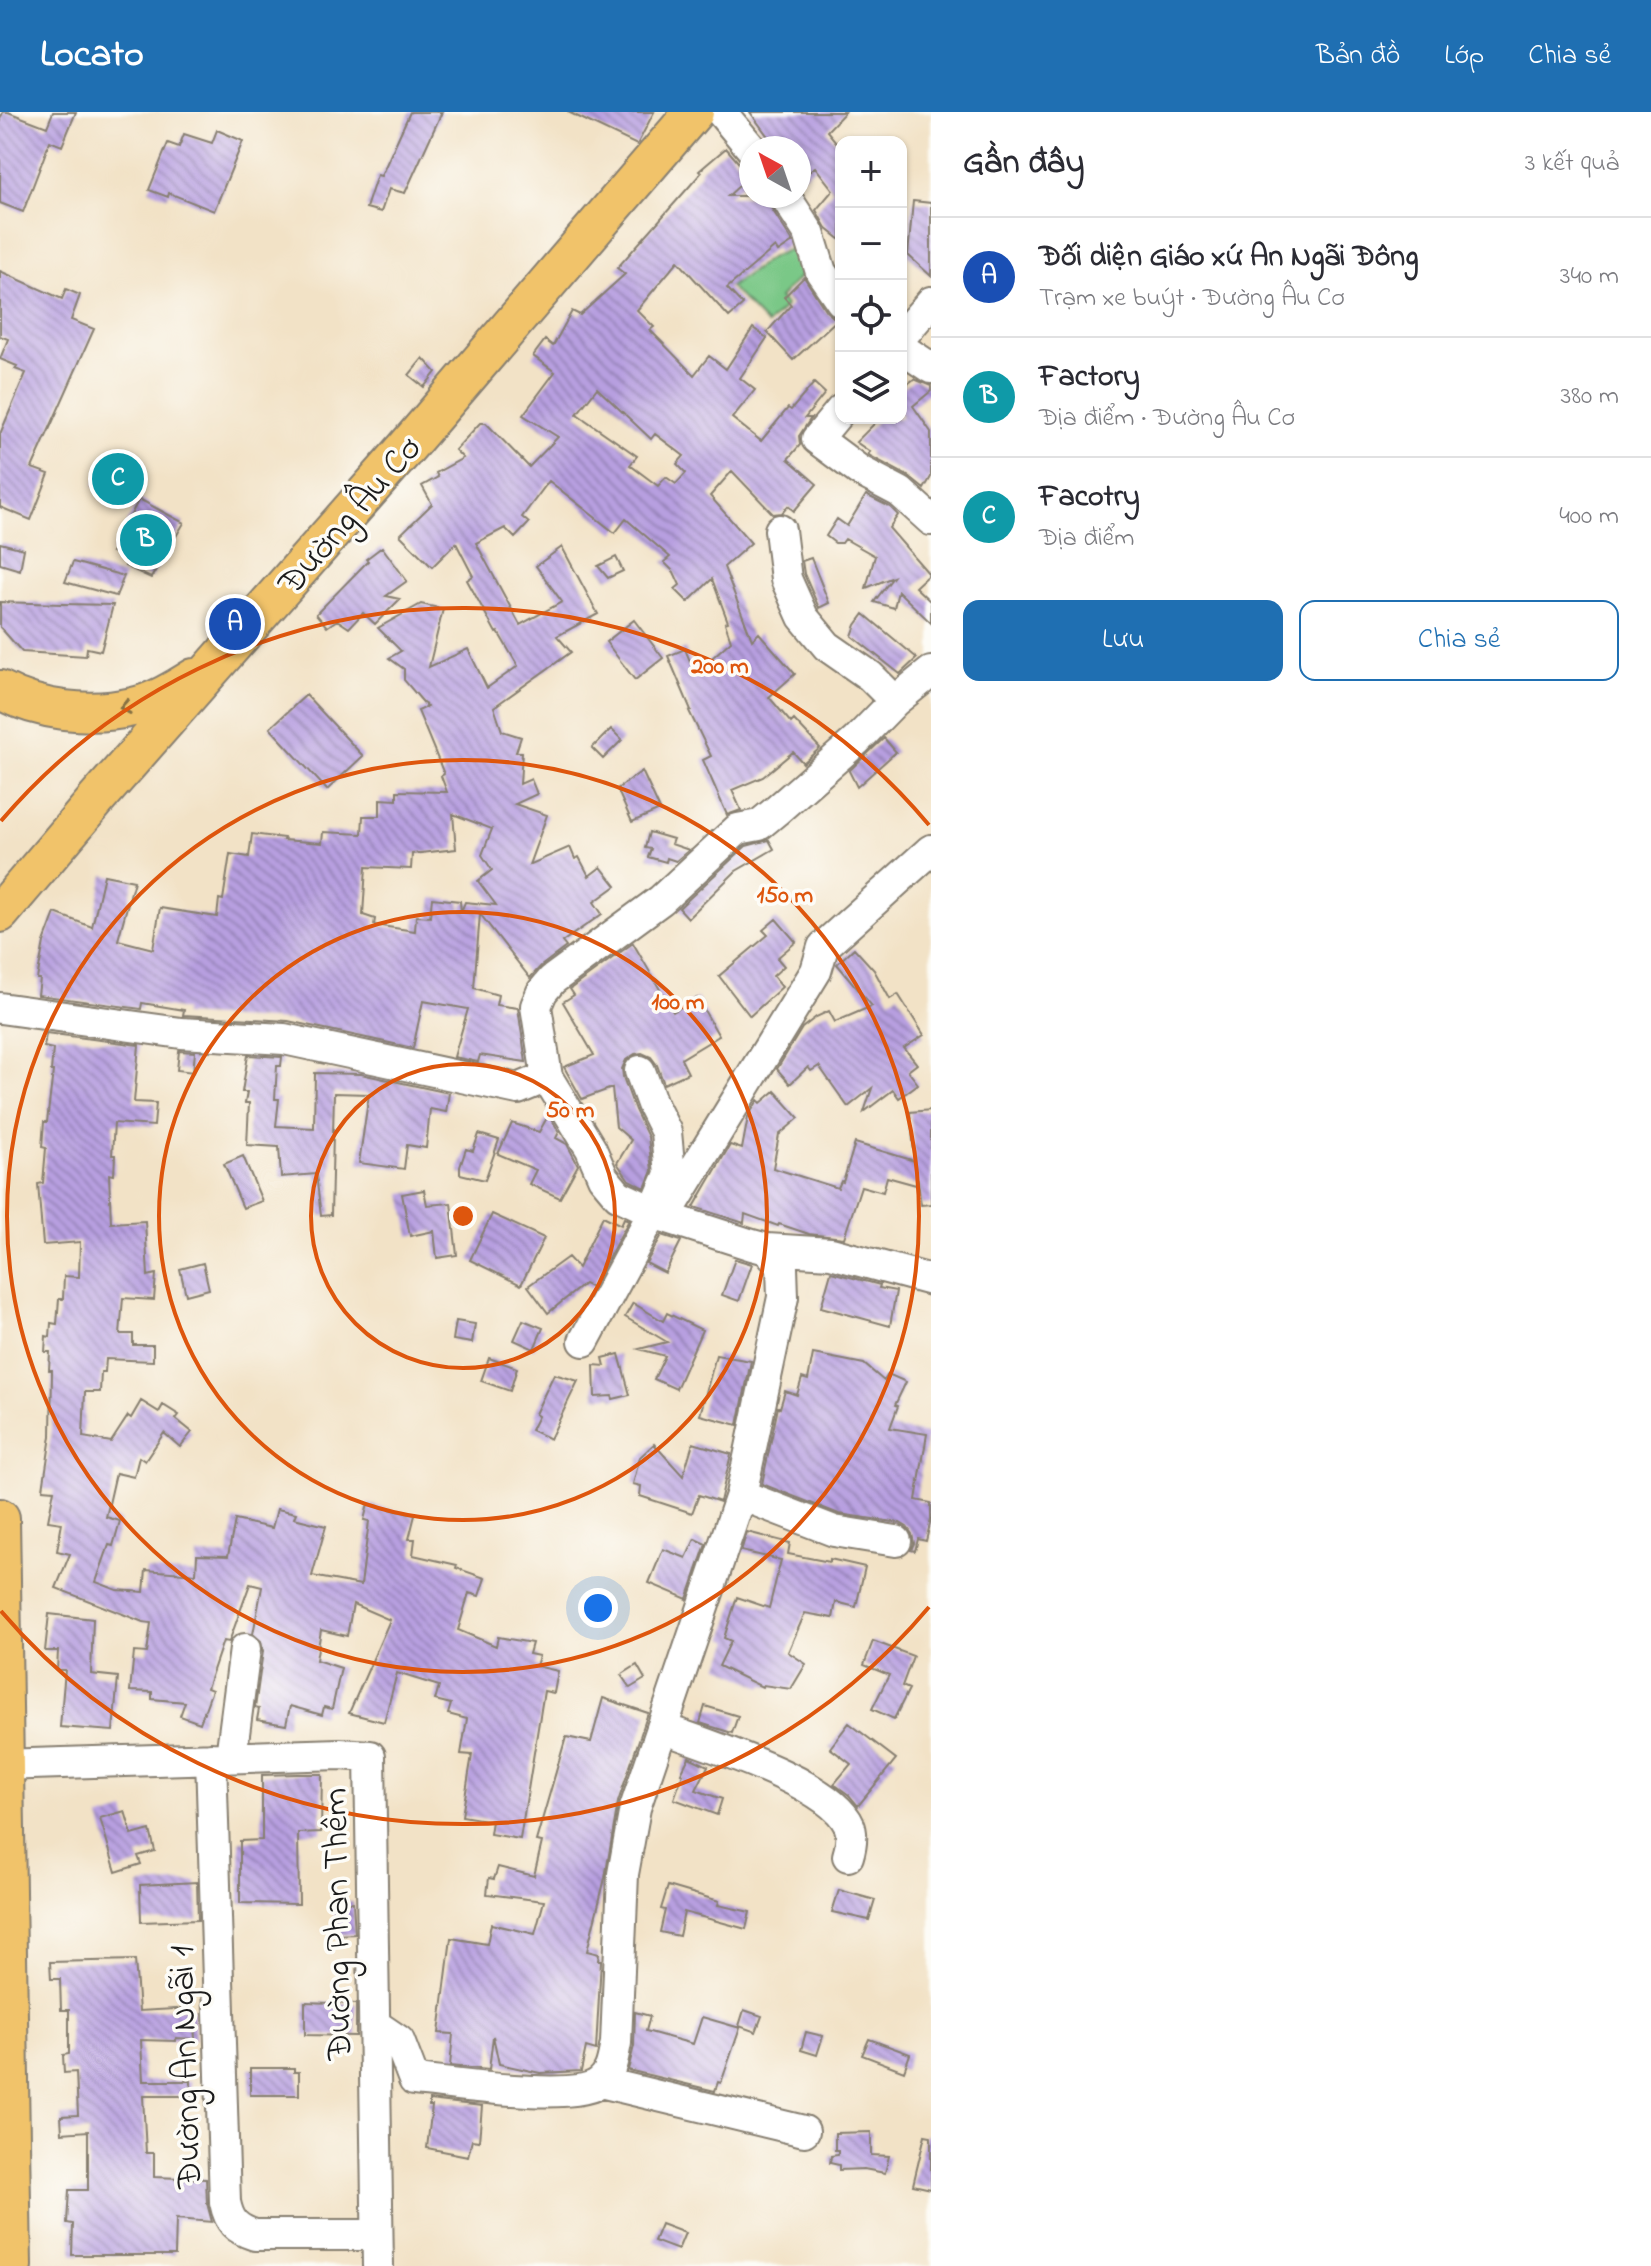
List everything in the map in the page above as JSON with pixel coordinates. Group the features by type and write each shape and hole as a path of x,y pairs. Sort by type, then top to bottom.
{"main road":[{"name":"Đường Âu Cơ","path":"0,913 694,112"},
{"path":"0,690 54,709 93,711 133,707 170,693 220,661"},
{"path":"0,1518 8,2255"}],"street":[{"path":"721,112 741,136"},
{"path":"793,208 809,233 821,272 835,292"},
{"path":"907,330 931,302"},
{"path":"907,352 931,368"},
{"path":"835,417 817,439 860,471 900,492 931,520"},
{"path":"780,530 786,579 803,617 827,646 870,676 895,701"},
{"path":"931,672 759,825 738,829 661,900 552,980 536,1006 547,1077 591,1149 603,1177 618,1195 659,1214 767,1249 831,1253 931,1280"},
{"path":"584,1341 659,1214 816,971 823,947 931,850"},
{"path":"0,1008 181,1033 284,1039 518,1089 547,1077"},
{"path":"640,1071 666,1132 670,1174 659,1214"},
{"path":"375,2080 414,2080 565,2092 584,2091 600,2082 610,2069 616,2043 623,1874 635,1808 741,1495 783,1297 782,1267 767,1249"},
{"path":"741,1495 834,1531 896,1541"},
{"path":"221,1758 245,1649"},
{"path":"662,1728 780,1773 809,1789 843,1816 851,1828 848,1856"},
{"name":"Đường Phan Thêm","path":"2,1765 340,1754 370,1756 378,2266"},
{"name":"Đường An Ngãi 1","path":"221,1758 225,2202 229,2218 238,2230 255,2235 377,2235"},
{"path":"374,2024 399,2041 414,2080"},
{"path":"600,2082 804,2131"}],"green space":[{"path":"799,245 809,267 779,298 786,306 767,325 730,287 771,257"}],"building":[{"path":"3,112 47,127 53,112 76,112 62,146 50,141 23,212 0,203 0,119"},
{"path":"410,112 442,112 405,193 389,189 381,212 366,208 377,175 381,176"},
{"path":"568,112 654,112 637,145"},
{"path":"750,112 845,112 827,131 835,141 835,235 826,228 816,210 833,190 815,167 811,170 811,136 768,136"},
{"path":"217,130 243,141 214,211 169,193 168,197 149,190 168,143 179,147 184,134 212,143"},
{"path":"726,148 739,163 739,186 728,196 739,196 739,208 771,208 793,242 778,252 775,247 727,288 743,305 729,317 678,261 637,310 654,327 650,330 694,375 709,356 726,369 753,328 767,338 740,378 755,390 732,418 761,441 814,383 825,393 805,418 811,418 799,436 800,445 788,459 817,484 794,511 788,506 782,513 773,514 732,471 710,496 751,543 724,567 752,640 759,633 795,674 769,697 791,723 794,720 820,748 803,763 793,752 763,777 732,790 741,810 727,815 703,760 711,756 689,711 668,656 685,649 695,673 731,641 725,623 728,622 712,579 688,602 675,589 680,585 674,572 664,562 670,557 626,519 615,533 549,481 522,517 529,523 515,538 505,528 476,543 520,625 562,602 536,566 562,547 598,614 557,636 571,652 494,707 502,731 521,737 516,752 522,752 520,784 531,779 537,794 515,804 547,815 529,865 570,847 589,876 601,867 616,886 594,902 602,914 562,942 566,947 530,978 480,914 474,988 498,995 496,1005 518,1008 526,1062 480,1055 478,1062 454,1057 468,1009 423,1001 413,1048 288,1021 183,1015 184,1010 142,1003 141,1009 38,995 40,979 37,979 44,942 55,913 92,927 104,875 134,881 118,940 153,949 160,908 217,917 219,899 223,900 230,854 249,857 252,834 322,843 323,832 362,834 363,816 380,816 380,799 397,800 397,791 447,792 441,776 444,774 418,711 427,707 404,680 404,669 389,658 401,651 378,628 421,604 443,609 429,667 468,649 487,688 518,666 467,580 473,576 456,543 432,567 400,535 432,504 422,486 438,477 436,473 463,458 455,450 480,423 486,423 529,467 558,437 523,415 555,372 533,356 545,340 553,346 572,311 580,315 625,274 617,268 701,173 699,171","holes":["597,388 651,439 655,434 684,456 677,464 686,473 676,484 666,477 658,486 630,465 637,456 577,414","453,814 492,829 482,855 492,870 478,881 496,905 465,902 461,912 460,901 432,898 430,917 416,916 415,931 374,925 375,919 363,915 366,867 411,869 412,854 456,849"]},
{"path":"913,201 931,203 931,276 908,255"},
{"path":"0,271 62,299 66,289 80,295 71,320 94,329 32,468 49,474 31,520 0,507 0,434 26,373 0,359 8,339 0,336"},
{"path":"804,277 826,311 835,317 835,322 793,360 767,332 791,305 784,297"},
{"path":"423,358 436,372 424,387 409,375"},
{"path":"914,379 931,386 931,391 913,406 931,432 931,477 924,489 908,476 870,456 870,452 856,442 874,424 907,424 907,384"},
{"path":"107,458 142,474 128,497 94,485"},
{"path":"866,495 890,507 898,515 889,528 929,574 915,587 931,602 931,623 898,591 894,608 874,602 893,577 866,588 875,556 845,539 842,543 835,543 826,536 837,519 847,526"},
{"path":"139,499 184,523 151,578 125,566 128,558 112,552"},
{"path":"0,543 24,549 20,570 0,564"},
{"path":"382,547 407,581 386,596 400,599 375,624 363,613 349,628 337,620 327,627 316,614 368,561 366,559"},
{"path":"616,557 623,571 608,578 598,566"},
{"path":"811,558 829,603 819,608 804,574 802,561"},
{"path":"73,562 124,576 116,596 65,582"},
{"path":"0,602 113,605 101,651 87,648 86,656 22,652 0,627"},
{"path":"864,614 917,658 900,674 852,636"},
{"path":"634,620 663,658 635,680 606,642"},
{"path":"306,695 363,756 327,790 270,728"},
{"path":"611,729 622,740 603,759 592,748"},
{"path":"884,738 896,752 857,787 849,771"},
{"path":"642,771 660,810 632,822 617,789"},
{"path":"649,832 673,839 671,844 689,850 676,861 667,858 666,862 648,857 651,849 645,848"},
{"path":"769,840 774,849 736,871 688,918 679,908 746,846"},
{"path":"776,919 796,942 777,958 784,966 773,976 782,987 750,1016 719,976 768,935 763,930"},
{"path":"633,943 673,1012 697,998 719,1036 681,1059 688,1073 664,1084 651,1057 642,1053 626,1060 623,1077 648,1137 652,1171 645,1188 629,1180 617,1163 631,1140 616,1127 612,1088 582,1099 564,1067 594,1055 563,1002 574,995 570,989"},
{"path":"854,948 874,970 890,999 898,994 924,1035 904,1048 917,1064 908,1071 918,1084 899,1098 893,1090 864,1112 872,1088 848,1107 819,1066 811,1071 808,1067 790,1084 777,1069 802,1028 816,1017 829,1011 835,1022 872,1006 837,964"},
{"path":"46,1033 139,1045 134,1102 156,1103 154,1126 114,1123 114,1175 109,1174 111,1223 145,1221 148,1276 156,1274 154,1300 123,1298 120,1334 133,1334 133,1345 153,1345 153,1361 106,1359 105,1372 101,1372 100,1392 85,1392 83,1437 111,1442 141,1401 159,1412 163,1405 179,1415 176,1419 192,1432 180,1447 164,1433 145,1461 139,1457 134,1477 116,1473 106,1517 120,1521 113,1546 109,1545 96,1582 117,1590 144,1592 146,1570 196,1574 197,1555 228,1556 235,1520 272,1528 277,1509 296,1513 294,1518 326,1526 312,1576 361,1585 369,1521 364,1520 368,1504 415,1515 409,1539 415,1539 413,1555 457,1565 456,1568 485,1578 479,1596 469,1593 458,1630 496,1646 498,1637 532,1643 529,1654 539,1656 536,1666 558,1671 554,1693 544,1691 520,1839 490,1834 492,1821 462,1816 472,1755 461,1754 467,1719 448,1714 451,1704 435,1700 439,1686 397,1673 384,1722 349,1713 390,1620 353,1604 347,1636 321,1630 316,1660 341,1668 332,1709 324,1707 322,1715 290,1706 286,1725 257,1720 259,1709 255,1708 263,1651 261,1641 253,1634 262,1587 250,1584 229,1642 223,1641 207,1688 212,1690 200,1723 180,1716 185,1702 152,1699 152,1692 130,1691 134,1652 147,1653 151,1623 56,1588 70,1554 57,1551 62,1523 48,1521 54,1490 43,1489 51,1436 52,1370 49,1370 50,1352 45,1352 46,1336 50,1337 51,1323 57,1324 64,1276 79,1277 80,1242 43,1245 38,1184 43,1183 46,1148 42,1147 44,1122 47,1122 53,1071 53,1049 44,1047"},
{"path":"179,1051 195,1052 193,1072 177,1070"},
{"path":"248,1055 282,1057 281,1066 277,1066 275,1099 279,1099 276,1126 314,1128 315,1073 361,1074 449,1093 446,1112 430,1109 426,1148 407,1145 404,1169 359,1163 369,1094 334,1093 331,1215 321,1216 316,1174 281,1177 279,1147 247,1145 249,1103 245,1103 247,1092 242,1092"},
{"path":"775,1091 799,1118 779,1135 773,1168 838,1188 843,1182 855,1143 915,1161 910,1112 931,1110 931,1204 921,1205 918,1181 916,1185 887,1177 883,1192 861,1186 844,1238 809,1234 745,1214 744,1223 694,1207 730,1145 742,1149 748,1117 758,1100 761,1103"},
{"path":"549,1114 559,1132 556,1138 567,1144 578,1165 560,1198 529,1184 536,1170 498,1154 512,1123 539,1132"},
{"path":"479,1134 499,1140 485,1180 460,1174 466,1149 473,1151"},
{"path":"243,1156 262,1201 243,1208 224,1164"},
{"path":"424,1190 427,1205 451,1203 457,1255 437,1258 434,1231 410,1236 402,1194"},
{"path":"492,1214 544,1238 521,1285 470,1260"},
{"path":"603,1216 621,1225 624,1218 629,1220 592,1288 584,1284 548,1313 528,1286 568,1257 578,1268"},
{"path":"662,1235 681,1241 665,1273 646,1263"},
{"path":"735,1259 752,1264 739,1301 722,1295"},
{"path":"203,1263 209,1289 186,1295 180,1269"},
{"path":"831,1272 896,1291 890,1326 821,1307"},
{"path":"633,1303 663,1321 667,1313 702,1330 676,1389 654,1379 665,1356 639,1349 667,1342 625,1317"},
{"path":"523,1320 543,1328 534,1349 514,1340"},
{"path":"456,1321 475,1324 472,1343 453,1340"},
{"path":"619,1354 630,1395 613,1399 612,1396 595,1397 594,1365 605,1366 603,1358"},
{"path":"813,1354 864,1364 884,1381 888,1374 906,1382 895,1405 898,1406 890,1428 927,1434 916,1500 931,1503 926,1541 918,1539 915,1551 911,1550 914,1543 912,1534 900,1523 839,1514 762,1484 778,1407 785,1391 797,1395 802,1378 808,1380"},
{"path":"716,1355 751,1361 738,1425 700,1415"},
{"path":"489,1358 517,1368 510,1391 481,1381"},
{"path":"554,1374 578,1381 550,1439 531,1430"},
{"path":"693,1443 731,1454 720,1502 699,1495 692,1513 640,1496 641,1486 633,1484 640,1457 654,1444 683,1476"},
{"path":"747,1532 790,1543 788,1554 865,1567 856,1607 836,1602 833,1618 805,1613 788,1652 806,1664 791,1689 762,1687 719,1666 731,1641 724,1638 737,1597 769,1608 781,1560 741,1551"},
{"path":"695,1539 706,1544 687,1599 649,1583 663,1549 686,1558"},
{"path":"49,1614 93,1619 91,1674 118,1677 113,1731 60,1727 65,1670 57,1670 58,1651 45,1651"},
{"path":"873,1641 913,1656 902,1686 909,1689 894,1719 872,1709 889,1675 864,1665"},
{"path":"637,1665 645,1679 630,1688 621,1675"},
{"path":"603,1698 648,1713 618,1802 605,1878 587,1951 599,1954 598,1960 601,1960 596,2050 586,2047 581,2071 540,2073 499,2064 493,2036 489,2070 450,2066 453,2034 439,2033 451,1938 487,1944 491,1924 535,1934 544,1901 487,1894 489,1878 494,1879 498,1867 534,1876 542,1842 536,1841 566,1737 591,1742"},
{"path":"705,1706 738,1716 732,1733 700,1723"},
{"path":"849,1723 896,1759 858,1806 834,1784 851,1764 830,1748"},
{"path":"689,1757 708,1766 696,1790 722,1799 717,1815 674,1799"},
{"path":"322,1774 321,1832 298,1833 299,1904 240,1903 240,1841 262,1840 262,1775"},
{"path":"125,1811 132,1835 150,1830 155,1851 138,1856 141,1864 116,1872 100,1818"},
{"path":"197,1882 198,1920 141,1922 140,1885"},
{"path":"668,1886 719,1901 718,1905 750,1912 746,1929 684,1912 679,1936 660,1932 665,1910 661,1909"},
{"path":"839,1890 875,1900 869,1920 832,1912"},
{"path":"334,1902 353,1902 355,1934 335,1935"},
{"path":"135,1960 139,2011 193,2008 195,2039 141,2040 143,2081 191,2081 191,2096 143,2096 146,2153 154,2153 154,2177 206,2179 212,2222 176,2219 175,2255 72,2255 73,2224 67,2223 69,2190 88,2190 88,2131 62,2133 61,2116 78,2115 76,2072 64,2073 63,2055 69,2054 69,2010 61,2010 60,1979 51,1979 50,1962"},
{"path":"305,2002 356,2004 356,2036 305,2035"},
{"path":"744,2010 762,2016 756,2032 739,2026"},
{"path":"635,2012 650,2016 646,2031 693,2044 702,2017 740,2028 721,2083 718,2082 715,2091 628,2070 634,2046"},
{"path":"806,2032 823,2036 817,2055 801,2050"},
{"path":"869,2039 910,2054 904,2071 862,2055"},
{"path":"250,2068 294,2068 294,2072 299,2072 299,2095 250,2095"},
{"path":"429,2100 482,2106 479,2141 472,2140 468,2156 427,2148 432,2106 429,2106"},
{"path":"871,2132 871,2155 889,2156 885,2173 864,2169 839,2170 839,2165 830,2163 831,2156 838,2155 835,2133"},
{"path":"925,2135 931,2136 931,2189 913,2185"},
{"path":"661,2224 685,2233 678,2250 654,2241"}],"place":[{"name":"Facotry","path":"118,479"},
{"name":"Factory","path":"146,540"},
{"name":"Đối diện Giáo xứ An Ngãi Đông","path":"235,624"}]}
